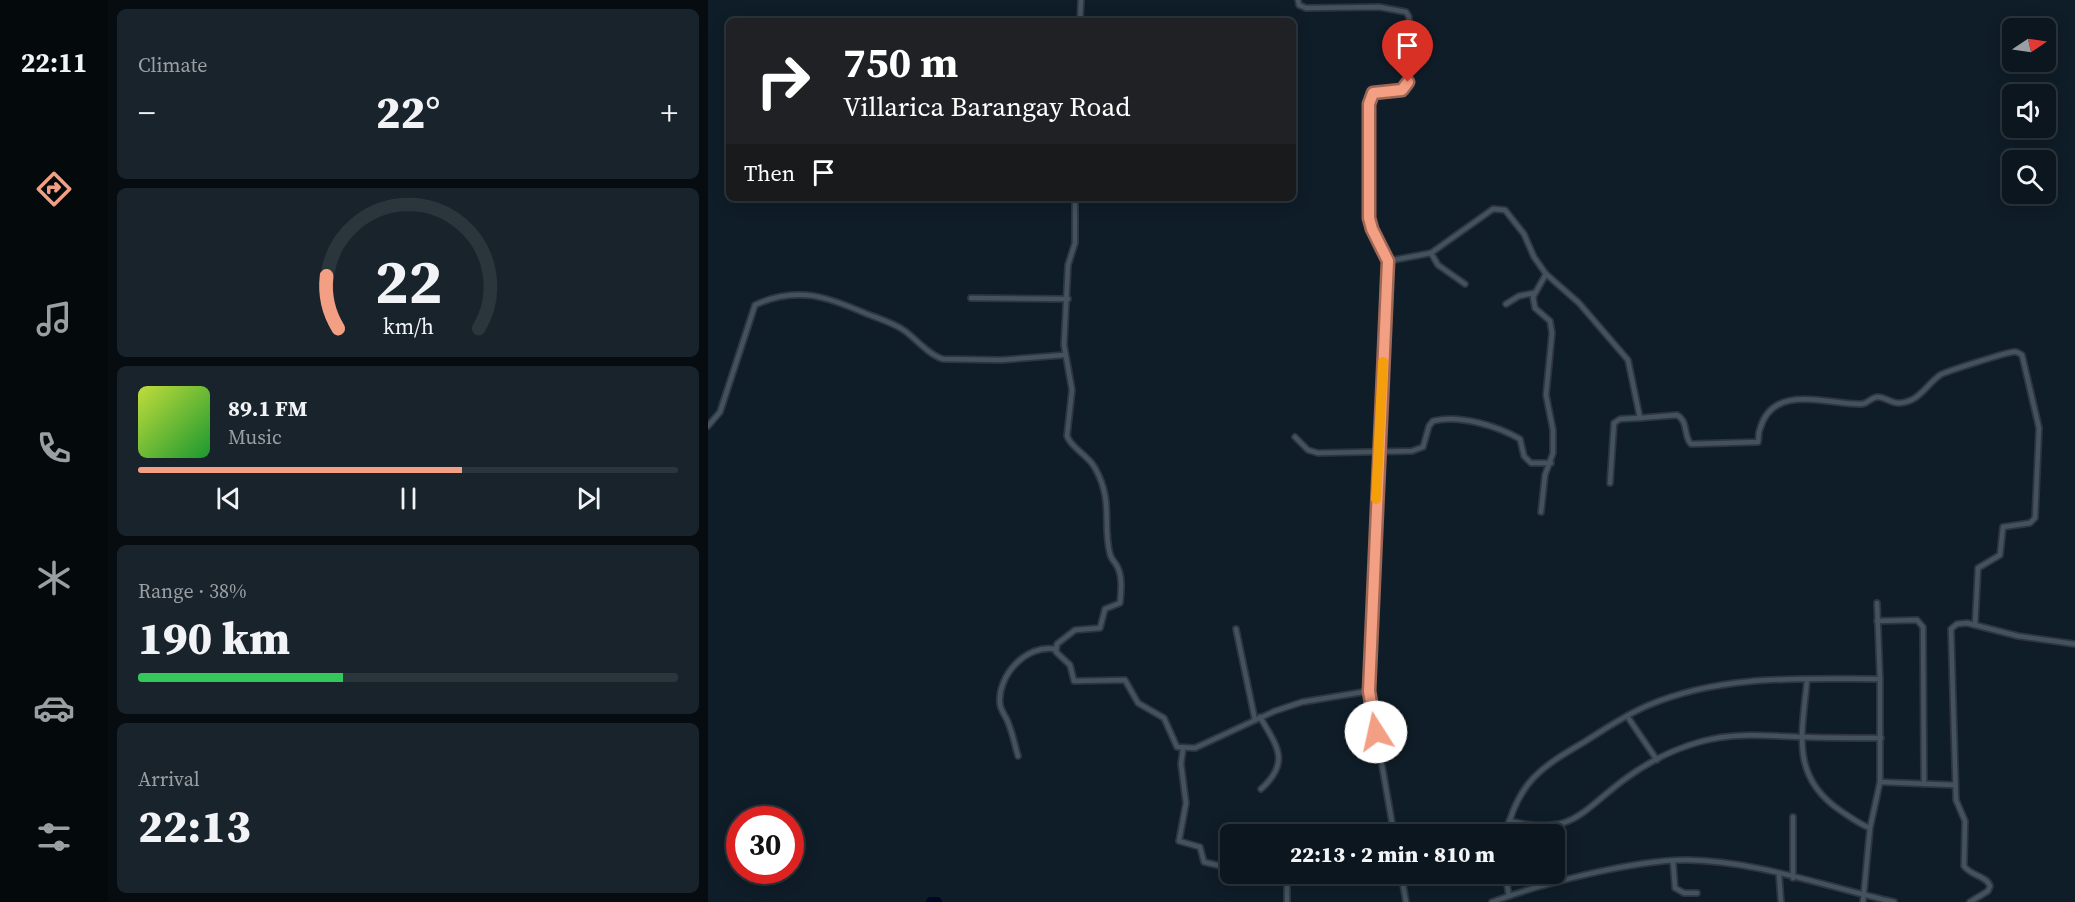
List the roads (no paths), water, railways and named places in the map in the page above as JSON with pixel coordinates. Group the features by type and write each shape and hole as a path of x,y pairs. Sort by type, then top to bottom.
{"street":[{"path":"1080,18 1081,0"},
{"path":"1298,0 1299,5 1306,8 1379,7 1406,12 1409,15 1408,85 1402,90 1373,93 1370,99 1369,218 1388,261 1369,691 1392,824"},
{"path":"1055,649 1059,642 1075,630 1100,628 1106,609 1120,603 1121,591 1119,571 1110,554 1108,511 1104,488 1092,462 1071,443 1067,436 1072,390 1064,355 1068,265 1075,243 1075,201"},
{"path":"1388,261 1431,253 1493,209 1502,208 1511,216 1546,274 1579,303 1625,355 1631,369 1640,418"},
{"path":"1431,253 1438,266 1465,284"},
{"path":"1541,512 1545,475 1551,463 1554,436 1546,395 1552,333 1548,319 1535,308 1533,293 1546,274"},
{"path":"1506,304 1519,296 1533,293"},
{"path":"708,426 720,412 728,393 753,308 758,303 783,296 817,295 850,305 899,327 935,356 943,359 1000,360 1064,355"},
{"path":"971,298 1068,298"},
{"path":"1610,483 1614,423 1620,419 1677,415 1684,420 1688,442 1691,444 1756,442 1759,440 1760,429 1767,416 1784,402 1798,399 1862,404 1876,397 1900,403 1920,396 1948,370 1985,362 2012,351 2022,355 2038,428 2035,518 2030,523 2003,527 2000,555 1978,568 1975,625"},
{"path":"1295,437 1308,450 1317,453 1419,450 1425,444 1431,422 1439,419 1480,423 1499,428 1521,440 1527,460 1534,463 1551,463"},
{"path":"1863,902 1870,828 1880,782 1880,679 1876,603"},
{"path":"1877,621 1917,620 1923,627 1924,784"},
{"path":"1970,902 1988,891 1990,886 1987,880 1970,873 1964,866 1966,829 1956,804 1951,632 1957,624 1975,625 2018,636 2075,644"},
{"path":"1236,629 1258,718 1278,750 1280,761 1274,775 1262,789"},
{"path":"1055,649 1070,665 1074,681 1125,680 1138,703 1164,718 1177,747 1183,749 1199,747 1258,718 1302,702 1369,691"},
{"path":"1018,756 1010,726 1000,706 1001,692 1009,671 1015,664 1038,650 1055,649"},
{"path":"1508,824 1517,796 1543,769 1627,716 1649,705 1716,685 1784,678 1880,679"},
{"path":"1807,680 1802,737 1810,781 1828,801 1870,828"},
{"path":"1627,716 1657,760"},
{"path":"1509,821 1542,826 1574,820 1585,814 1626,778 1657,760 1683,747 1732,736 1881,738"},
{"path":"1183,749 1181,764 1186,803 1179,841 1200,847 1204,862 1220,866"},
{"path":"1880,782 1955,785"},
{"path":"1793,818 1793,878"},
{"path":"1492,902 1595,874 1673,861 1726,864 1779,874 1894,902"},
{"path":"1673,861 1675,888 1684,893 1697,893"},
{"path":"1779,874 1781,902"},
{"path":"1287,884 1287,902"},
{"path":"1403,884 1406,902"},
{"path":"1507,884 1509,896"}],"waterway":[{"path":"931,902 937,902"}]}
